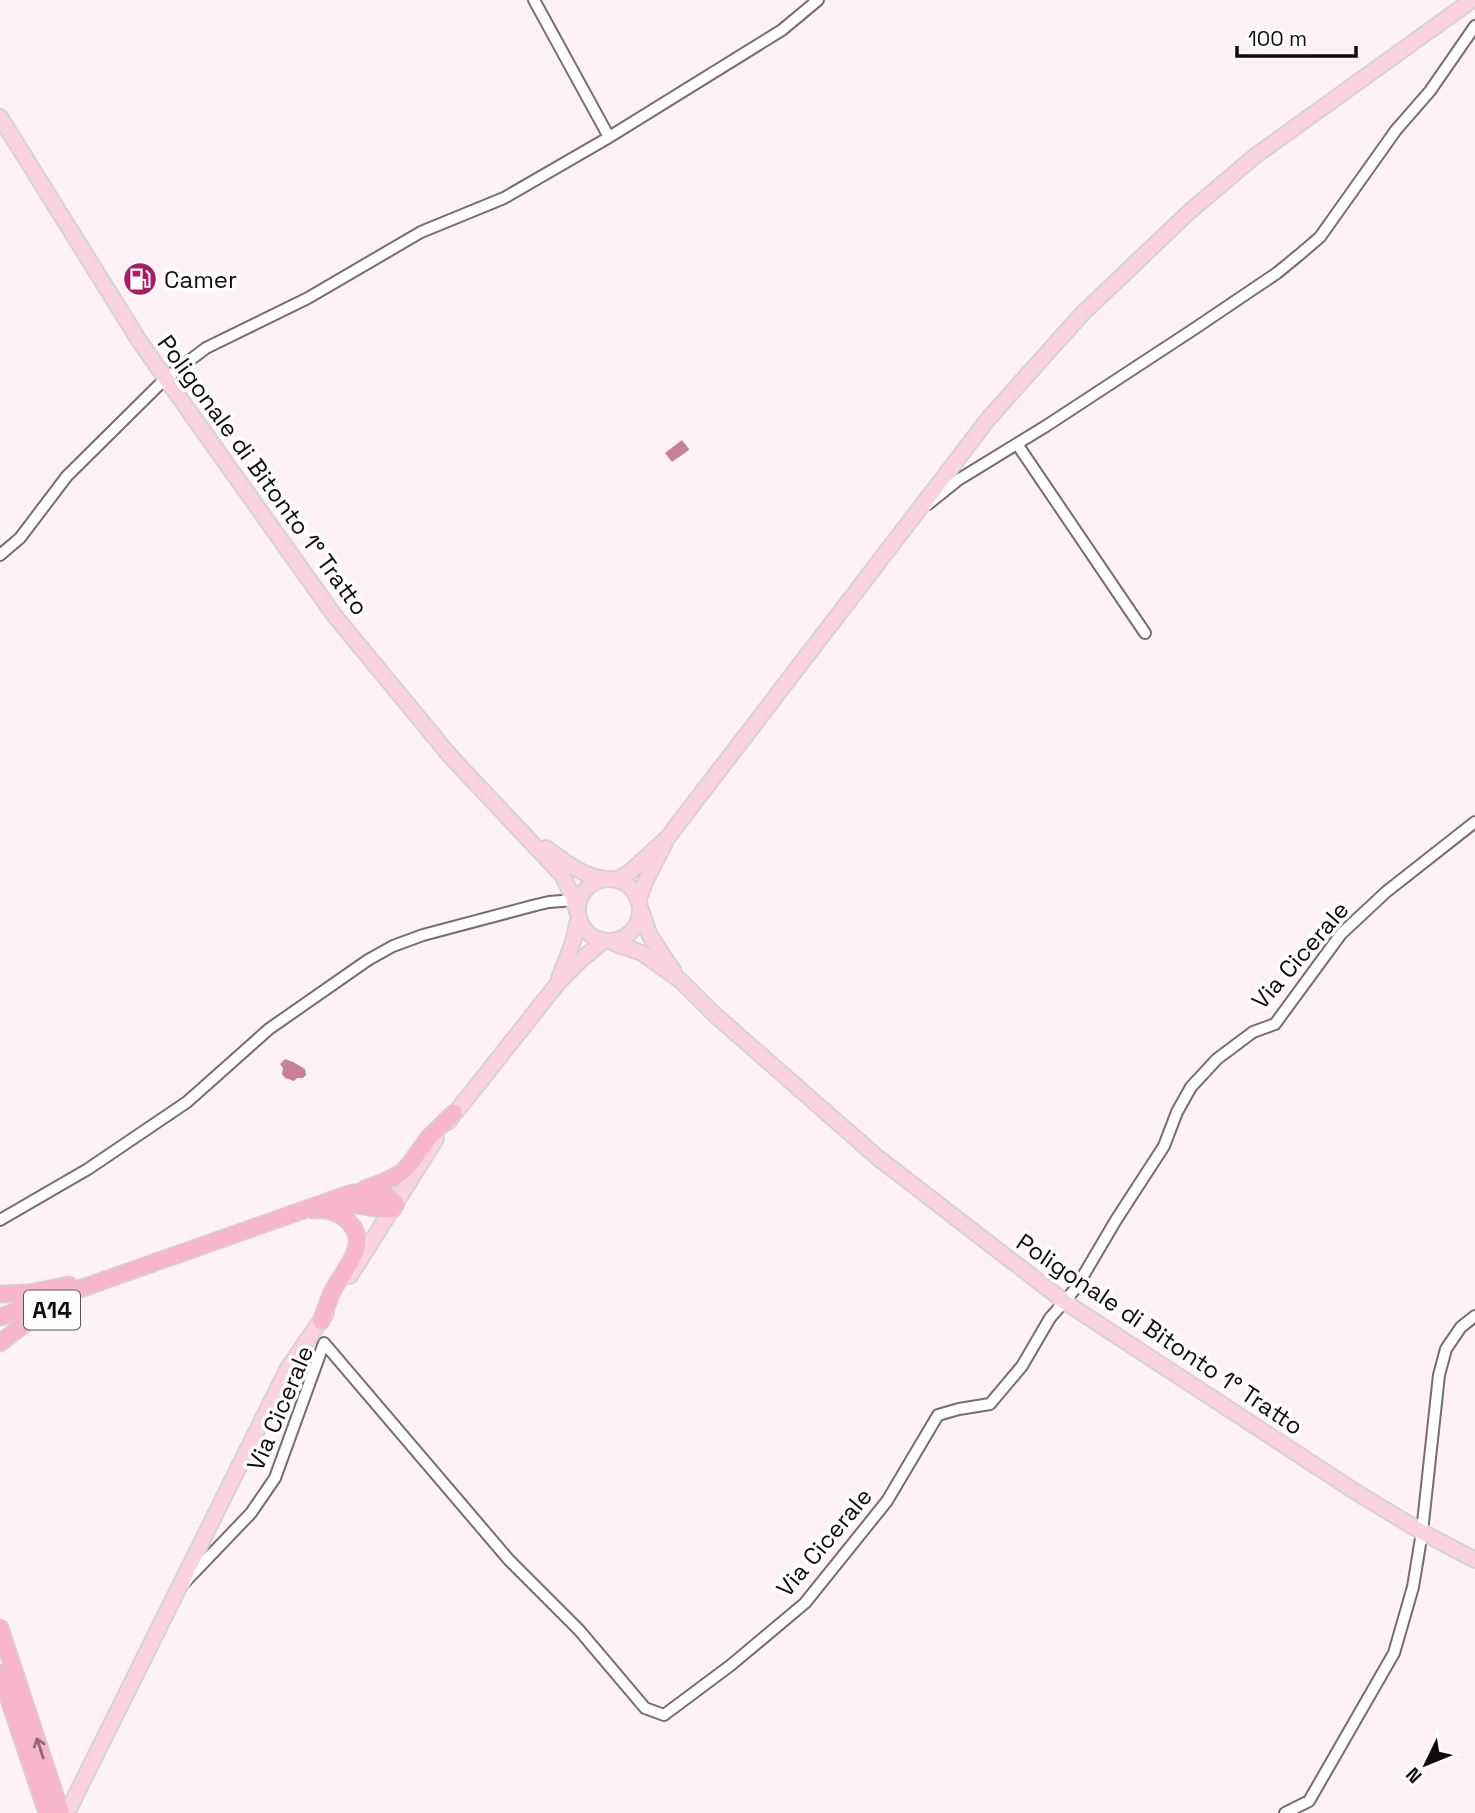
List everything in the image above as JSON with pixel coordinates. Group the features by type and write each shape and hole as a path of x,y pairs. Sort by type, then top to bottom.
{"highway":[{"path":"300,1212 384,1182 401,1173 429,1137 454,1113"},
{"path":"300,1212 348,1205 386,1210 395,1207 389,1196 383,1193 358,1192"},
{"path":"319,1209 340,1214 355,1230 358,1241 355,1254 334,1287 321,1321"},
{"name":"A14","path":"0,1317 300,1212"},
{"name":"A14","path":"0,1294 29,1293 107,1280"},
{"name":"A14","path":"0,1343 27,1322 63,1306 107,1280"},
{"path":"0,1628 61,1813"},
{"path":"0,1673 47,1813"}],"main road":[{"path":"558,983 573,942 578,902 582,893 597,881 630,872 668,837 989,418 1082,314 1189,212 1255,156 1472,0"},
{"name":"Poligonale di Bitonto 1° Tratto","path":"0,117 110,297 165,379 334,615 451,757 524,834"},
{"path":"524,834 586,875 611,879 630,887 650,936 681,981"},
{"path":"524,834 562,875 589,934 642,953 681,981"},
{"path":"67,1813 288,1368 454,1113 558,983 583,958 606,941 616,941 629,934 638,921 645,882 668,837"},
{"name":"Poligonale di Bitonto 1° Tratto","path":"681,981 714,1014 877,1157 1065,1302 1359,1494 1475,1560"}],"street":[{"path":"534,0 609,137"},
{"path":"0,555 20,538 67,476 165,379 206,348 308,298 421,232 504,198 782,30 818,0"},
{"path":"913,517 958,480 1277,273 1320,236 1475,26"},
{"path":"1017,444 1145,633"},
{"name":"Via Cicerale","path":"178,1589 251,1513 275,1478 324,1343 509,1560 579,1630 645,1708 664,1716 731,1665 805,1603 887,1501 938,1415 990,1404 1022,1366 1050,1318 1076,1288 1164,1146 1177,1112 1191,1087 1217,1059 1253,1032 1275,1024 1341,934 1386,891 1475,822"},
{"path":"0,1220 88,1168 187,1102 268,1030 380,953 423,935 549,902 577,911"},
{"path":"1285,1813 1310,1801 1394,1653 1413,1587 1422,1532 1439,1376 1446,1349 1461,1327 1475,1317"}],"shaded area":[{"path":"682,440 689,450 672,462 665,453"},
{"path":"285,1059 305,1069 306,1075 294,1081 285,1078 280,1064"}],"place":[{"name":"Camer","path":"140,279"}]}
